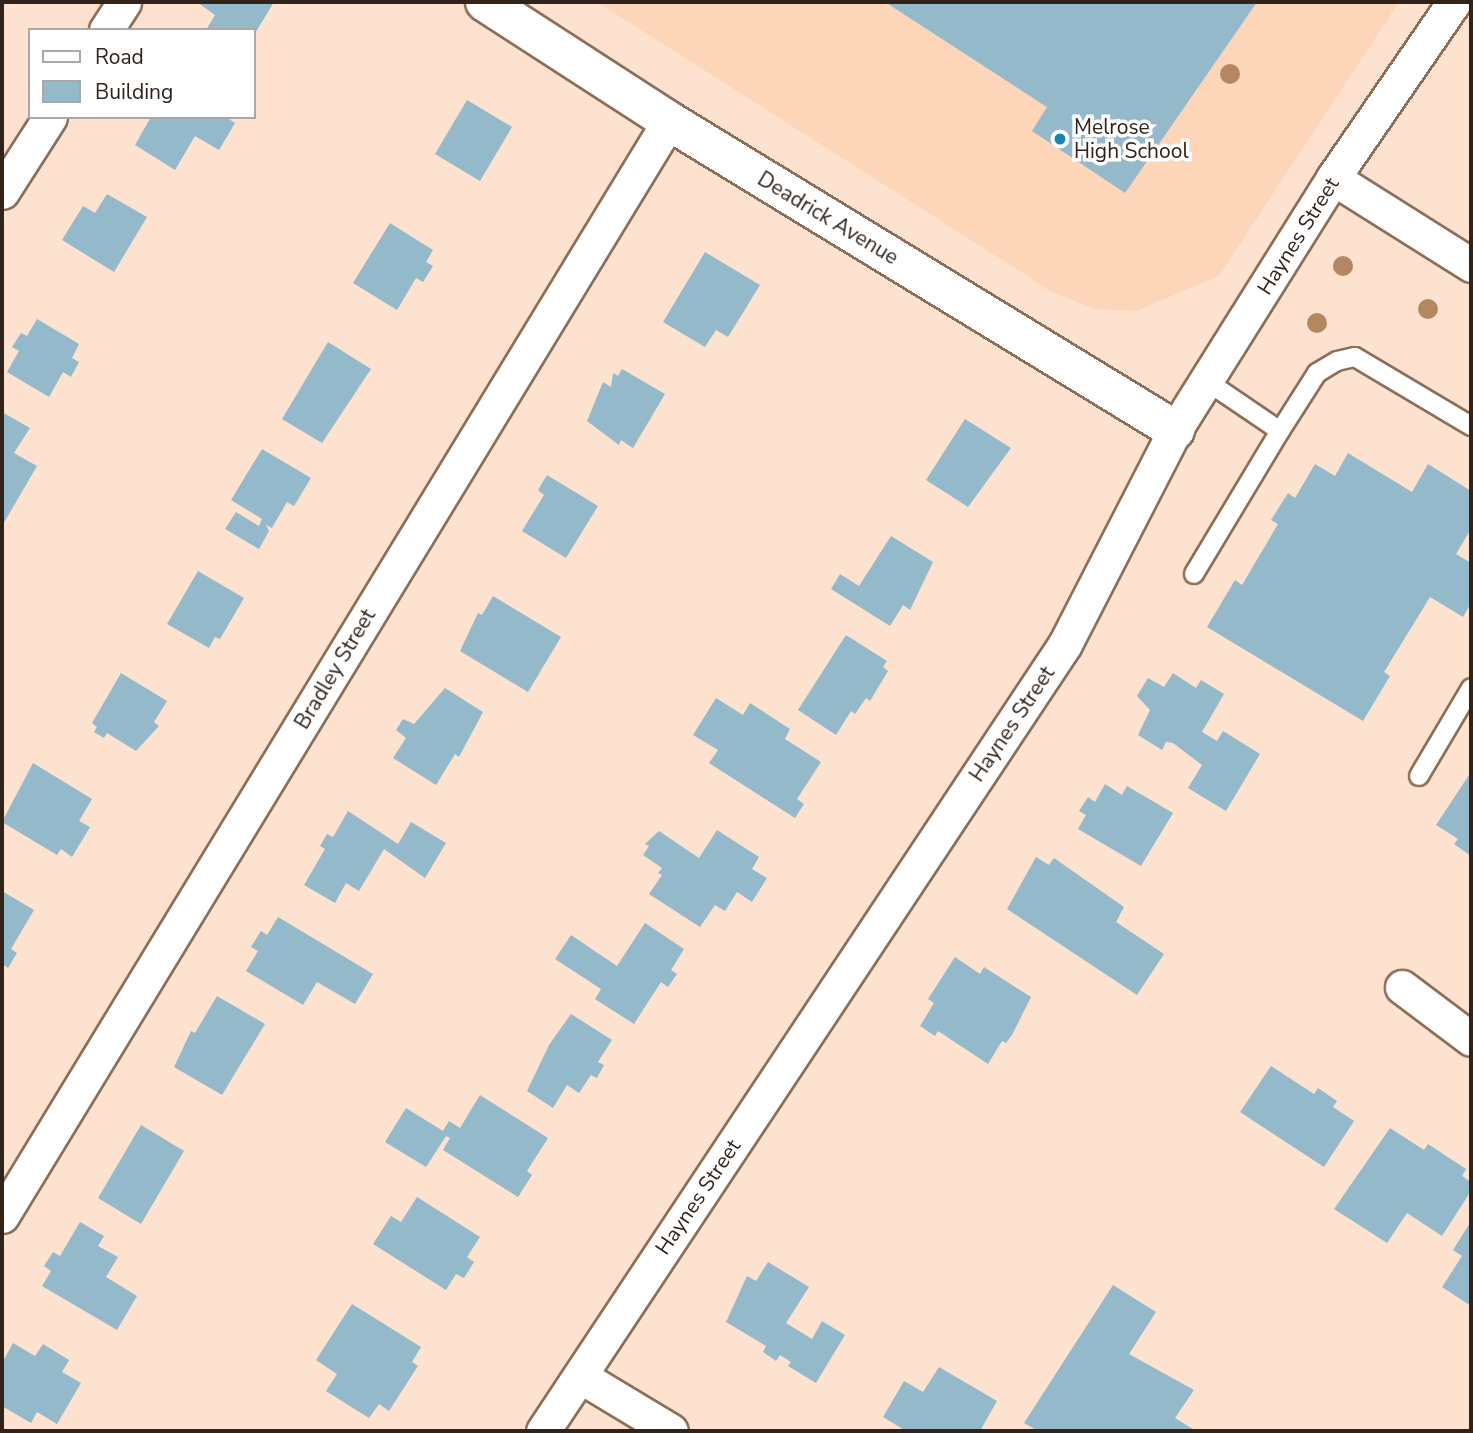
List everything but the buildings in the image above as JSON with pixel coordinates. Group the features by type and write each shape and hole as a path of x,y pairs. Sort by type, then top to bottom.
{"street":[{"path":"107,28 124,2"},
{"name":"Deadrick Avenue","path":"485,2 669,121 1175,430"},
{"name":"Haynes Street","path":"542,1431 1065,644 1175,430 1208,382 1333,178 1454,2"},
{"path":"2,192 49,119"},
{"name":"Bradley Street","path":"2,1216 669,121"},
{"path":"1333,178 1471,265"},
{"path":"1402,987 1471,1039"},
{"path":"580,1376 671,1431"}],"lane":[{"path":"1194,574 1317,373 1337,361 1355,358 1471,426"},
{"path":"1208,382 1280,430"},
{"path":"1419,776 1471,688"}],"shaded area":[{"name":"Melrose High School","path":"597,2 1399,2 1219,276 1136,311 1096,309 1054,293"}],"place":[{"name":"Melrose High School","path":"1060,139"}]}
